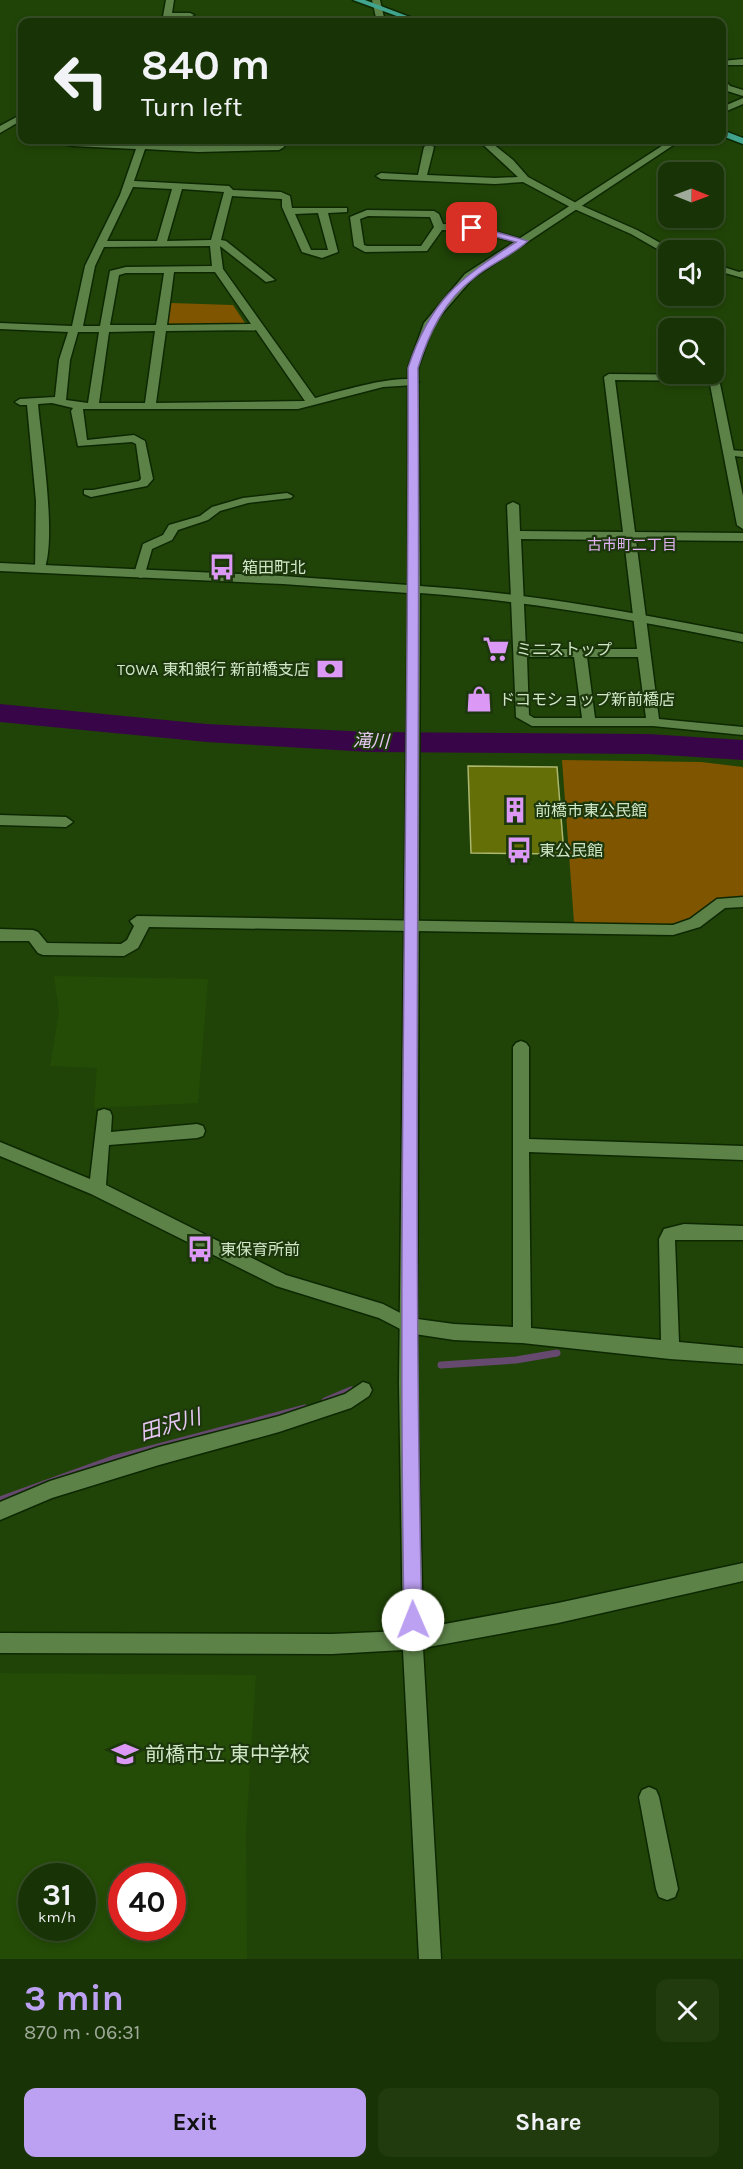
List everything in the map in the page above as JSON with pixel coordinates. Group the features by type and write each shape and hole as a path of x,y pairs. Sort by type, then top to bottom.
{"main road":[{"path":"357,0 377,4 410,18"},
{"path":"726,135 743,141"}],"street":[{"path":"167,18 170,0"},
{"path":"173,18 190,15"},
{"path":"726,63 743,62"},
{"path":"726,86 739,105 726,116"},
{"path":"1,130 18,119"},
{"path":"1,130 15,132"},
{"path":"96,144 206,149 276,147 280,144"},
{"path":"488,144 510,162 525,179 658,246"},
{"path":"430,1959 413,1640 408,1325 416,355 424,334 436,313 469,276 670,144"},
{"path":"60,401 66,351 74,329 80,324 88,272 130,184 142,146"},
{"path":"422,177 429,147"},
{"path":"381,176 495,181 525,179"},
{"path":"130,184 230,190 215,243 214,256 218,269 313,404"},
{"path":"161,243 178,186"},
{"path":"229,193 281,195 287,198 287,207 307,252 322,255 333,252 322,210"},
{"path":"290,211 344,210"},
{"path":"367,213 434,214 439,227 424,249 365,249 359,246 356,239 355,217 367,213"},
{"path":"439,227 472,228 523,241"},
{"path":"101,244 215,243 230,247 270,280"},
{"path":"94,404 92,400 114,273 126,270 218,269"},
{"path":"150,406 169,270"},
{"path":"724,270 740,276 743,274"},
{"path":"0,326 74,329 258,327"},
{"path":"653,722 609,377 658,377"},
{"path":"39,569 42,556 42,501 26,402 60,401 80,406 94,404 150,406 313,404 383,384 414,382"},
{"path":"716,384 743,525"},
{"path":"80,406 76,411 82,444 134,438 141,443 147,479 143,484 91,494 88,492"},
{"path":"729,453 743,453"},
{"path":"140,574 147,548 168,537 173,528 204,518 216,508 247,500 287,496"},
{"path":"513,505 523,717 531,722 653,722 743,731"},
{"path":"516,535 743,537"},
{"path":"0,567 414,589 516,598 639,617 743,638"},
{"path":"519,653 644,653"},
{"path":"580,653 589,722"},
{"path":"0,820 66,822"},
{"path":"0,935 33,936 44,949 124,950 133,944 140,921 674,930 695,923 722,903 743,902"},
{"path":"521,1047 522,1335"},
{"path":"97,1189 104,1116"},
{"path":"102,1139 197,1131"},
{"path":"523,1145 743,1153"},
{"path":"0,1149 97,1189 282,1281 382,1312 408,1325 454,1332 522,1335 670,1351 743,1356"},
{"path":"670,1351 667,1239 670,1234 684,1231 743,1233"},
{"path":"0,1510 50,1490 351,1400 363,1390"},
{"path":"0,1643 332,1644 413,1640 548,1615 743,1572"},
{"path":"649,1797 667,1889"}],"shaded area":[{"path":"171,303 233,305 245,323 243,326 170,326 166,323"},
{"path":"562,760 701,762 743,767 743,897 715,903 694,916 676,923 640,925 574,922"},
{"path":"54,976 208,979 198,1103 94,1108 97,1068 50,1066 59,1012"},
{"name":"前橋市立 東中学校","path":"0,1673 256,1675 246,1832 247,1959 0,1959"}],"building":[{"name":"前橋市東公民館","path":"468,766 557,767 564,854 471,853"}],"waterway":[{"name":"滝川","path":"0,713 207,733 369,742 648,744 743,750"},
{"name":"田沢川","path":"441,1365 516,1360 557,1353"},
{"name":"田沢川","path":"325,1401 351,1390"},
{"name":"田沢川","path":"0,1500 113,1459 305,1408"}],"place":[{"name":"箱田町北","path":"222,567"},
{"name":"ミニストップ","path":"496,649"},
{"name":"TOWA 東和銀行 新前橋支店","path":"330,669"},
{"name":"ドコモショップ新前橋店","path":"479,699"},
{"name":"前橋市東公民館","path":"515,810"},
{"name":"東公民館","path":"519,850"},
{"name":"東保育所前","path":"200,1249"},
{"name":"前橋市立 東中学校","path":"125,1754"}],"district":[{"name":"古市町二丁目","path":"632,545"}],"route":[{"path":"413,1620 408,1383 414,589 413,368 429,323 452,293 469,276 523,241 472,228"}]}
